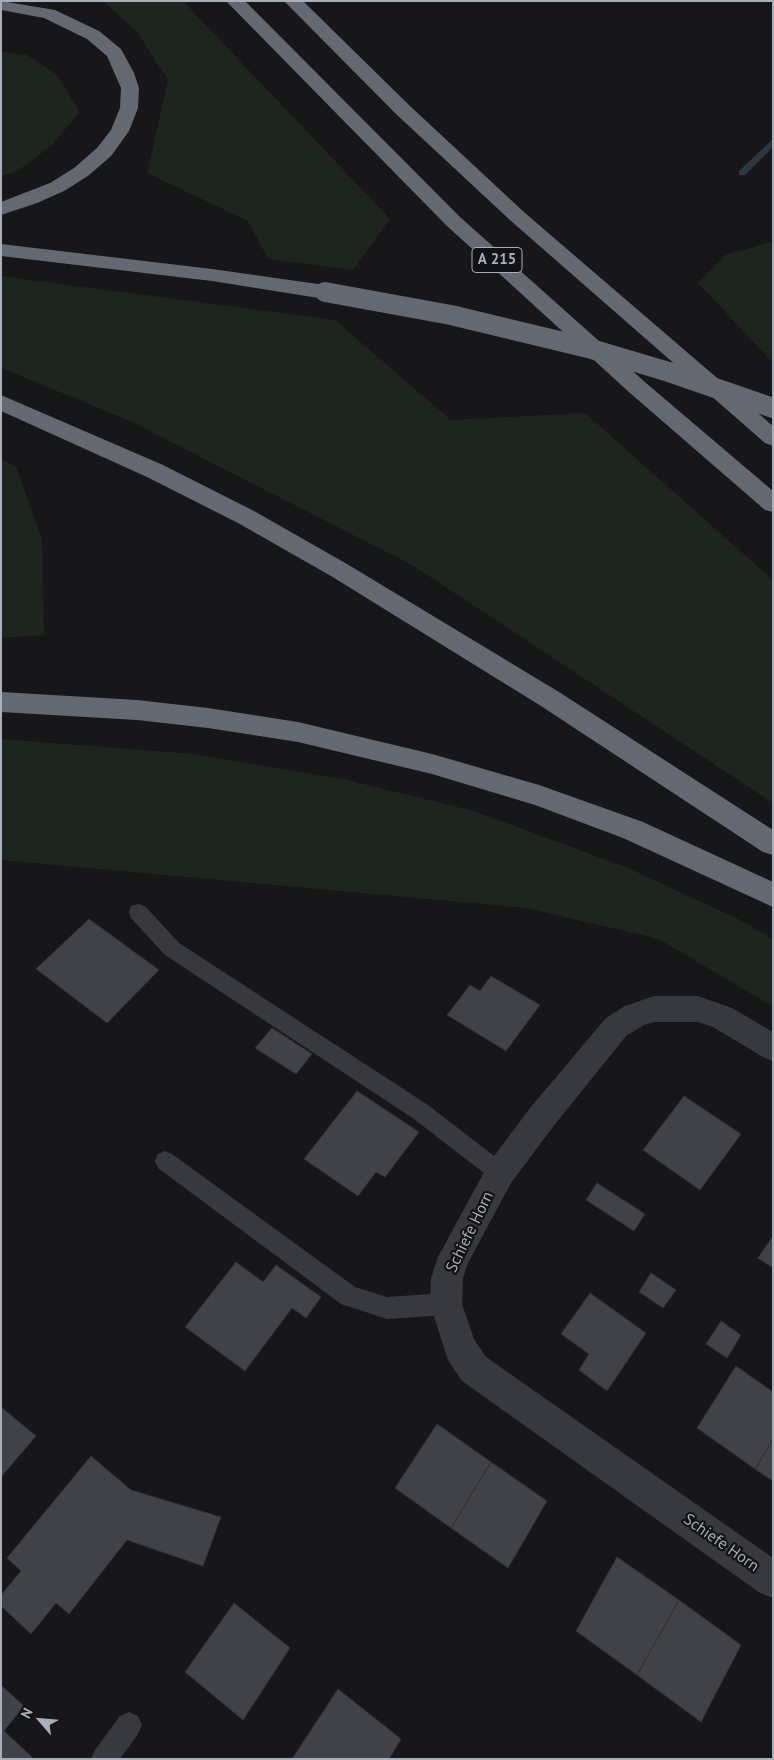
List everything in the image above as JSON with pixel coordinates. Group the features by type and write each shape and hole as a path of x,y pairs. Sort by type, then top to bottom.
{"highway":[{"name":"A 215","path":"235,1 453,221 638,388 773,504"},
{"name":"A 215","path":"293,1 403,110 518,217 773,438"},
{"path":"1,4 49,14 93,35 115,53 130,88 129,108 120,131 104,152 81,172 56,186 30,200 1,209"},
{"path":"1,250 212,275 325,292 451,316 588,348 669,372 773,408"},
{"path":"1,402 155,471 246,517 339,570 550,699 773,844"},
{"path":"1,702 137,710 208,718 298,732 381,751 539,796 632,830 773,895"}],"street":[{"name":"Schiefe Horn","path":"773,1048 722,1017 698,1010 654,1010 635,1015 616,1027 602,1042 500,1173 454,1257 447,1278 446,1304 460,1348 474,1369 773,1580"}],"lane":[{"path":"138,912 172,949 421,1112 500,1173"},
{"path":"165,1162 349,1296 388,1308 446,1304"},
{"path":"104,1759 129,1725"}],"shaded area":[{"path":"103,1 183,1 390,219 353,270 268,259 248,221 147,173 168,80 137,32"},
{"path":"1,52 27,55 56,74 80,112 51,146 16,172 1,176"},
{"path":"773,242 773,363 698,283 727,254"},
{"path":"1,276 335,320 451,420 585,413 773,580 773,803 412,565 128,420 1,368"},
{"path":"1,459 16,467 42,539 44,635 1,638"},
{"path":"1,739 194,754 347,780 474,811 628,868 740,920 773,939 773,1007 659,939 526,908 1,860"}],"building":[{"path":"89,919 159,970 107,1023 36,969"},
{"path":"491,976 540,1005 506,1051 447,1015 470,985 480,991"},
{"path":"272,1028 312,1054 296,1074 255,1048"},
{"path":"357,1091 419,1132 385,1177 376,1172 358,1196 304,1159"},
{"path":"684,1096 741,1134 700,1190 643,1150"},
{"path":"597,1183 645,1214 634,1231 586,1200"},
{"path":"773,1236 773,1268 758,1258"},
{"path":"236,1262 263,1282 276,1265 321,1297 306,1318 292,1308 245,1371 185,1327"},
{"path":"651,1273 676,1290 663,1308 639,1292"},
{"path":"590,1293 646,1333 607,1391 579,1370 589,1354 561,1334"},
{"path":"721,1321 741,1335 727,1358 706,1344"},
{"path":"736,1366 773,1392 773,1439 755,1469 697,1428"},
{"path":"1,1407 36,1436 1,1477"},
{"path":"437,1424 491,1462 451,1528 395,1488"},
{"path":"773,1439 773,1481 755,1469"},
{"path":"91,1456 131,1490 221,1517 203,1566 127,1540 69,1614 56,1603 31,1634 1,1606 1,1595 21,1571 7,1558"},
{"path":"491,1462 547,1501 508,1568 451,1528"},
{"path":"617,1557 679,1600 637,1675 576,1631"},
{"path":"679,1600 741,1645 701,1722 637,1675"},
{"path":"234,1603 290,1648 243,1720 185,1672"},
{"path":"1,1685 24,1706 4,1731 34,1759 1,1759"},
{"path":"338,1689 401,1739 389,1759 292,1759"}],"waterway":[{"path":"742,173 773,142"}]}
